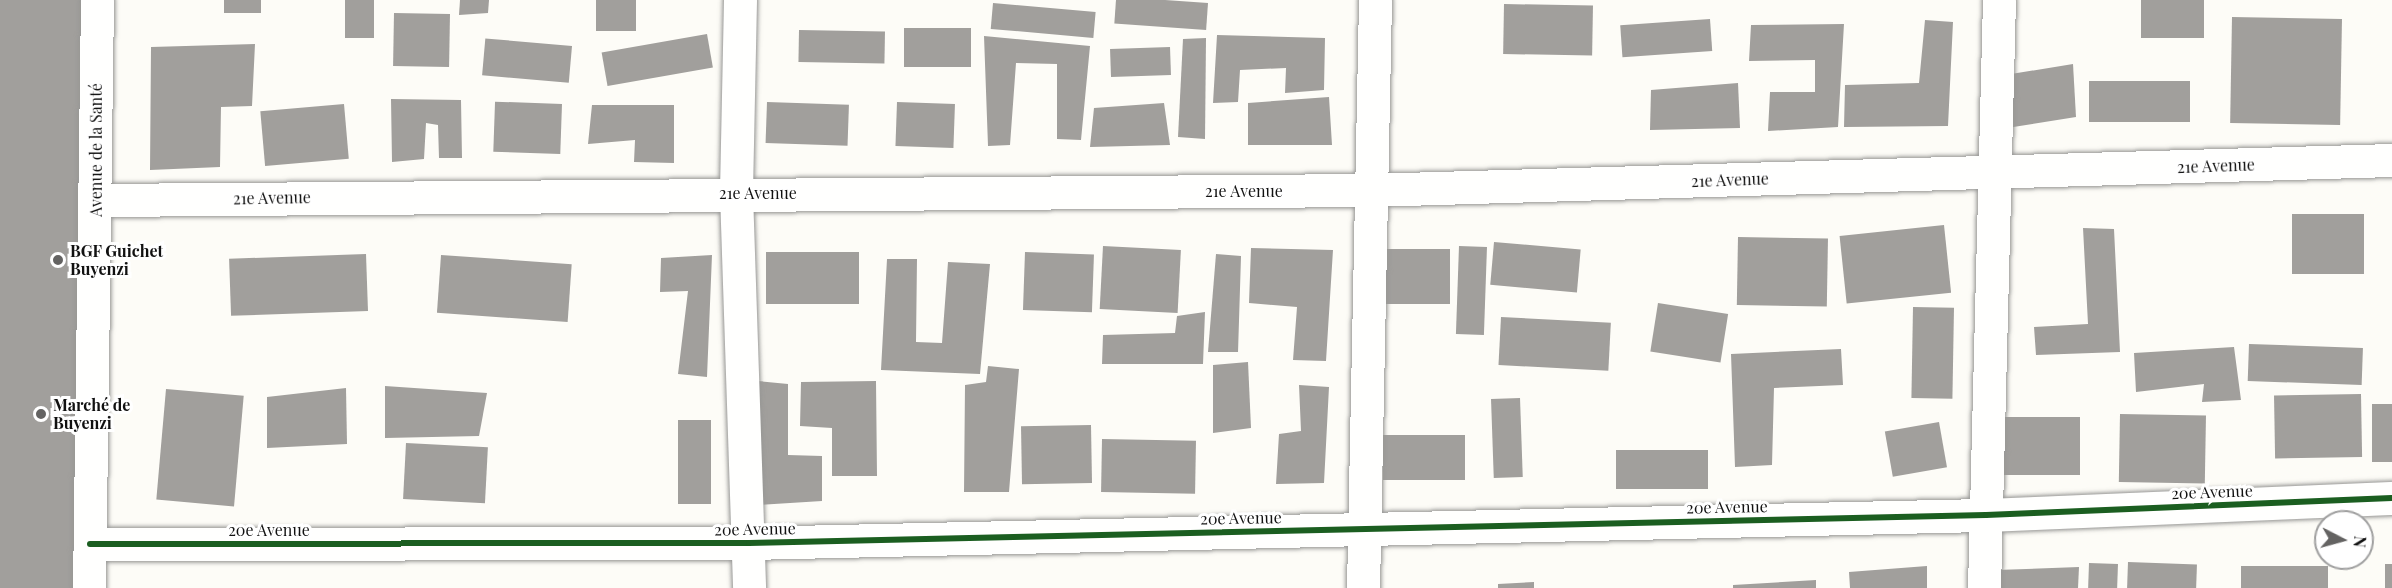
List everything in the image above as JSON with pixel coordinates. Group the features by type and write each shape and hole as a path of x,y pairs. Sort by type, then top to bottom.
{"street":[{"name":"Avenue de la Santé","path":"89,588 97,0"},
{"path":"740,0 736,193 749,588"},
{"path":"1363,588 1369,190 1375,0"},
{"path":"1984,588 1999,0"},
{"name":"21e Avenue","path":"96,200 736,193 1369,190 2392,160"},
{"name":"20e Avenue","path":"90,544 749,543 1986,515 2392,498"}],"building":[{"name":"Marché de Buyenzi","path":"0,0 85,0 85,588 0,588"},
{"path":"224,0 261,0 261,13 224,13"},
{"path":"345,0 374,0 374,38 345,38"},
{"path":"460,0 489,0 488,13 459,15"},
{"path":"596,0 636,0 636,31 596,31"},
{"path":"1116,0 1208,3 1206,30 1114,24"},
{"path":"2141,0 2204,0 2204,38 2141,38"},
{"path":"993,3 1096,12 1093,38 991,29"},
{"path":"1504,4 1593,6 1592,56 1503,54"},
{"path":"394,13 450,14 449,67 393,66"},
{"path":"2232,17 2342,19 2340,125 2230,123"},
{"path":"1710,19 1712,51 1622,57 1620,25"},
{"path":"1925,20 1953,22 1948,126 1844,127 1845,85 1919,83"},
{"path":"1844,24 1838,127 1768,131 1770,92 1815,92 1815,60 1749,61 1751,25"},
{"path":"904,28 971,28 971,67 904,67"},
{"path":"799,30 885,32 884,63 798,62"},
{"path":"707,34 713,67 608,86 602,53"},
{"path":"1217,35 1325,38 1324,90 1285,93 1286,68 1240,70 1238,102 1213,103"},
{"path":"984,36 1090,46 1081,140 1057,139 1057,64 1016,63 1010,145 988,146"},
{"path":"485,38 572,46 569,83 482,75"},
{"path":"1206,38 1205,139 1178,137 1183,39"},
{"path":"255,44 252,106 221,107 220,167 150,170 151,47"},
{"path":"1170,47 1171,75 1111,77 1110,49"},
{"path":"2073,64 2076,117 2007,128 2005,75"},
{"path":"2089,81 2190,81 2190,122 2089,122"},
{"path":"1738,83 1740,128 1650,130 1651,90"},
{"path":"1329,97 1332,145 1248,145 1248,103"},
{"path":"391,99 461,100 462,158 439,158 438,125 426,123 424,159 392,162"},
{"path":"495,102 562,104 560,154 493,152"},
{"path":"767,102 849,105 848,146 766,143"},
{"path":"897,102 955,104 953,148 895,146"},
{"path":"1164,103 1170,145 1090,147 1094,108"},
{"path":"344,104 349,159 265,166 260,111"},
{"path":"592,105 674,105 674,163 634,162 635,140 588,144"},
{"path":"2292,214 2364,214 2364,274 2292,274"},
{"path":"1944,225 1951,293 1847,304 1840,236"},
{"path":"2083,228 2114,229 2120,352 2036,355 2034,327 2088,324"},
{"path":"1738,237 1828,239 1827,307 1737,305"},
{"path":"1494,242 1581,250 1577,292 1490,285"},
{"path":"1103,246 1181,250 1178,313 1100,309"},
{"path":"1459,246 1487,247 1484,335 1456,334"},
{"path":"1251,248 1333,250 1326,361 1293,360 1297,307 1249,303"},
{"path":"1384,249 1450,249 1450,304 1384,304"},
{"path":"766,252 859,252 859,304 766,304"},
{"path":"1025,252 1094,254 1092,312 1023,310"},
{"path":"366,254 368,311 231,316 229,259"},
{"path":"1216,254 1241,256 1238,352 1208,352"},
{"path":"441,255 572,264 568,322 437,313"},
{"path":"712,255 707,377 678,374 688,291 660,292 661,258"},
{"path":"887,259 917,259 916,342 942,343 948,262 990,264 980,374 881,370"},
{"path":"1658,303 1728,314 1720,363 1650,351"},
{"path":"1913,307 1954,308 1952,399 1911,398"},
{"path":"1205,312 1203,364 1102,364 1103,335 1175,333 1177,316"},
{"path":"1501,317 1611,323 1608,371 1498,365"},
{"path":"2249,344 2363,348 2362,385 2248,381"},
{"path":"2234,347 2241,400 2202,402 2204,384 2136,392 2134,353"},
{"path":"1841,349 1843,385 1774,388 1772,465 1735,467 1731,354"},
{"path":"1248,362 1251,428 1213,433 1213,365"},
{"path":"988,366 1019,369 1009,492 964,492 965,385 986,382"},
{"path":"758,381 788,384 788,455 822,456 822,501 760,505"},
{"path":"876,381 877,476 832,476 832,428 800,426 801,382"},
{"path":"1299,385 1329,387 1324,483 1276,484 1279,434 1301,431"},
{"path":"385,386 487,393 479,436 385,438"},
{"path":"346,388 347,444 267,448 267,397"},
{"path":"166,389 244,396 234,506 156,500"},
{"path":"2361,394 2362,457 2275,459 2274,396"},
{"path":"1520,398 1523,477 1494,478 1491,399"},
{"path":"2372,404 2392,404 2392,462 2372,462"},
{"path":"2120,414 2206,416 2205,483 2119,482"},
{"path":"1999,417 2080,417 2080,475 1999,475"},
{"path":"678,420 711,420 711,504 678,504"},
{"path":"1939,422 1947,467 1893,477 1885,432"},
{"path":"1091,425 1092,483 1022,484 1021,426"},
{"path":"1383,435 1465,435 1465,480 1383,480"},
{"path":"1102,439 1196,441 1195,494 1101,492"},
{"path":"406,443 488,447 485,503 403,499"},
{"path":"1616,450 1708,450 1708,489 1616,489"},
{"path":"2128,562 2197,564 2196,588 2127,588"},
{"path":"2089,563 2118,564 2117,588 2088,588"},
{"path":"2385,564 2392,564 2392,588 2385,588"},
{"path":"1927,566 1927,588 1850,588 1849,572"},
{"path":"2241,566 2314,566 2314,570 2328,570 2328,588 2241,588"},
{"path":"2079,567 2078,588 1996,588 1996,570"},
{"path":"1816,580 1816,588 1733,588 1733,585"},
{"path":"1534,582 1534,588 1498,588 1498,584"}],"cycle path":[{"path":"90,544 749,543 1986,515 2392,498"}],"place":[{"name":"BGF Guichet Buyenzi","path":"58,260"},
{"name":"Marché de Buyenzi","path":"41,414"}]}
